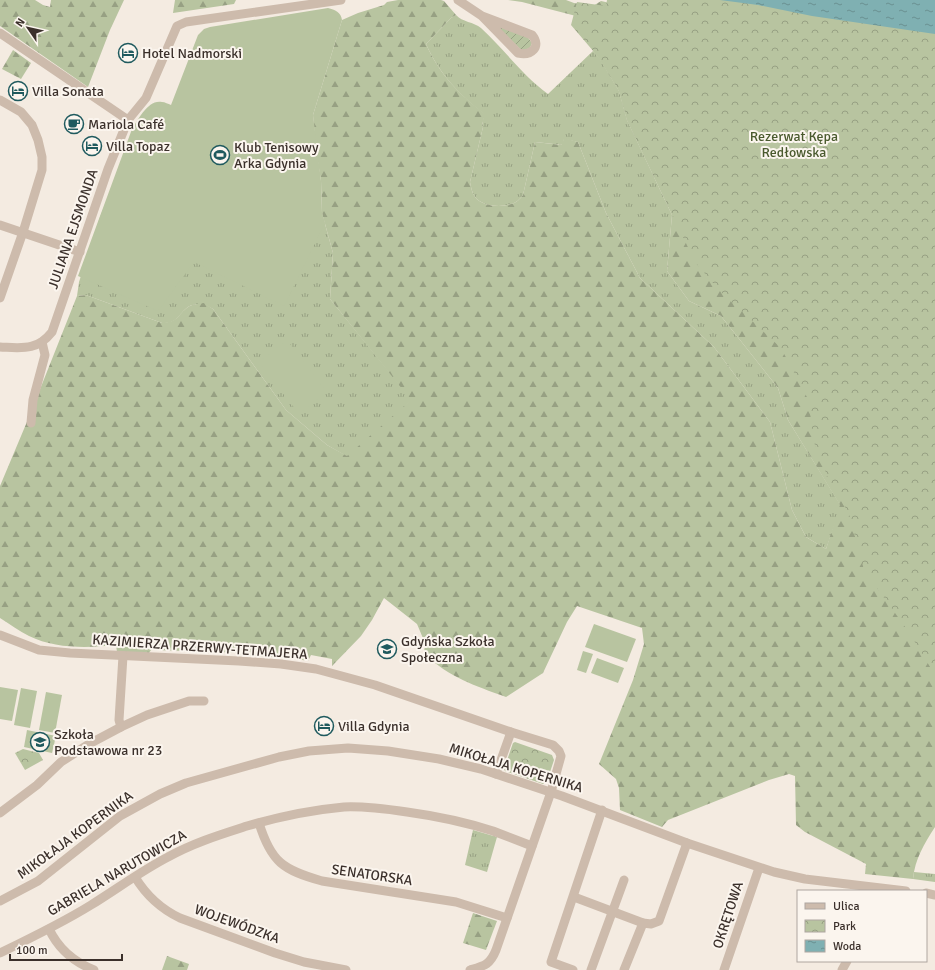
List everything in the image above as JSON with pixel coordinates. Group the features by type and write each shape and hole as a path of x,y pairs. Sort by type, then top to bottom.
{"street":[{"name":"JULIANA EJSMONDA","path":"42,342 54,329 108,169 128,120 146,98 174,30 179,24 341,0"},
{"path":"458,0 482,16 518,53 530,53 535,48 535,39 528,32 482,16"},
{"path":"0,33 128,120"},
{"path":"0,100 15,107 26,116 36,133 42,157 42,170 40,178 0,298"},
{"path":"0,225 80,252"},
{"path":"0,347 22,348 34,346 42,342 45,355 33,400 31,423"},
{"name":"KAZIMIERZA PRZERWY-TETMAJERA","path":"0,634 26,646 44,651 267,663 316,669 375,685 553,745 559,750 561,756 551,792"},
{"path":"121,727 119,720 123,656"},
{"path":"0,813 37,785 61,762 72,754 121,727 147,715 189,700 204,701"},
{"path":"496,774 511,732"},
{"name":"MIKOŁAJA KOPERNIKA","path":"0,901 28,888 47,876 120,816 154,797 186,783 279,757 325,749 348,748 368,749 439,759 469,766 551,792 687,843 759,868 805,879 858,888 890,890"},
{"path":"470,970 490,966 551,792"},
{"name":"GABRIELA NARUTOWICZA","path":"0,952 49,929 90,906 166,858 197,843 259,823 300,813 345,807 386,808 467,824 492,831 532,846"},
{"path":"573,970 551,962 602,810"},
{"name":"SENATORSKA","path":"259,823 271,853 276,860 284,866 307,877 322,882 456,902 507,918"},
{"path":"574,897 643,923 651,924 659,921 687,843"},
{"name":"OKRĘTOWA","path":"724,970 759,868"},
{"name":"WOJEWÓDZKA","path":"135,877 147,894 157,904 180,918 275,953 304,962 346,970"},
{"path":"591,970 624,880"},
{"path":"624,970 643,923"},
{"path":"49,929 63,950 85,967 94,970"}],"green space":[{"path":"0,0 35,0 50,7 51,0 124,0 110,30 88,87 0,26"},
{"path":"175,0 236,0 234,4 173,13"},
{"path":"398,0 441,0 444,1 456,15 451,18 426,44 437,65 451,83 466,99 485,114 470,182 472,192 475,197 482,202 492,205 502,206 515,203 523,195 535,142 562,145 564,138 578,142 606,213 640,278 714,347 770,422 792,510 806,537 826,549 840,505 788,420 778,388 721,316 689,301 667,271 672,215 627,120 619,91 593,51 935,48 935,827 921,852 913,879 865,874 866,864 805,832 796,825 795,776 789,774 769,780 668,820 662,827 620,810 619,788 616,779 599,764 633,680 644,644 642,628 577,606 567,622 543,673 506,697 483,689 453,675 424,654 425,643 417,624 384,598 361,636 332,666 332,659 311,655 308,661 292,658 240,655 236,653 221,652 151,650 149,653 117,652 116,645 83,647 61,645 29,636 0,618 0,486 77,296 86,295 162,323 175,320 190,306 204,303 213,309 286,410 327,445 347,456 411,400 330,299 333,253 322,213 321,181 313,115 342,20 358,13 384,5 387,2"},
{"path":"508,0 566,0 593,6 601,1 637,9 576,16 522,2"},
{"name":"Rezerwat Kępa Redłowska","path":"607,0 792,0 935,15 935,675 908,631 864,570 849,514 828,478 813,440 809,401 781,348 717,288 695,262 627,120 619,91 600,59 571,25 577,2 606,6"},
{"name":"Klub Tenisowy Arka Gdynia","path":"328,8 339,13 342,20 313,115 321,181 322,213 325,223 284,306 194,262 158,311 78,276 132,129 144,111 152,104 162,102 171,105 198,35 204,29 210,27"},
{"path":"456,15 461,19 481,28 530,79 548,94 593,51 600,59 619,91 627,120 672,215 667,271 689,301 721,316 778,388 788,420 841,506 826,549 806,537 792,510 770,422 714,347 640,278 606,213 578,142 564,139 563,145 535,142 523,195 515,203 502,206 492,205 482,202 475,197 472,192 470,182 483,127 484,114 450,83 437,65 426,44 451,18"},
{"path":"494,23 527,36 532,43 530,48 522,51"},
{"path":"13,50 31,63 21,79 2,69"},
{"path":"138,122 322,213 333,253 330,299 412,400 348,457 327,445 286,410 213,309 204,304 191,305 172,322 162,323 86,295 77,296 79,282 100,217"},
{"path":"287,340 327,392 299,414 259,362"},
{"path":"594,624 636,639 627,662 585,647"},
{"path":"583,651 593,654 586,673 577,670"},
{"path":"597,658 624,668 618,683 591,673"},
{"path":"0,687 18,690 12,721 0,719"},
{"path":"21,688 37,691 30,728 14,725"},
{"path":"46,692 62,695 55,733 39,730"},
{"path":"27,730 56,736 52,753 24,747"},
{"path":"515,742 552,755 554,760 547,781 543,784 505,771 504,769 513,743"},
{"path":"23,749 39,753 43,760 25,770 15,753"},
{"path":"473,830 497,837 487,872 465,865"},
{"path":"914,872 935,874 935,882 913,879"},
{"path":"473,913 497,921 486,950 463,943"},
{"path":"167,956 189,964 187,970 162,970"}],"water":[{"path":"720,0 935,0 935,34 812,16 758,5"}],"place":[{"name":"Hotel Nadmorski","path":"128,53"},
{"name":"Villa Sonata","path":"18,91"},
{"name":"Mariola Café","path":"74,124"},
{"name":"Villa Topaz","path":"92,146"},
{"name":"Klub Tenisowy Arka Gdynia","path":"220,155"},
{"name":"Gdyńska Szkoła Społeczna","path":"387,649"},
{"name":"Villa Gdynia","path":"324,726"},
{"name":"Szkoła Podstawowa nr 23","path":"40,742"}]}
